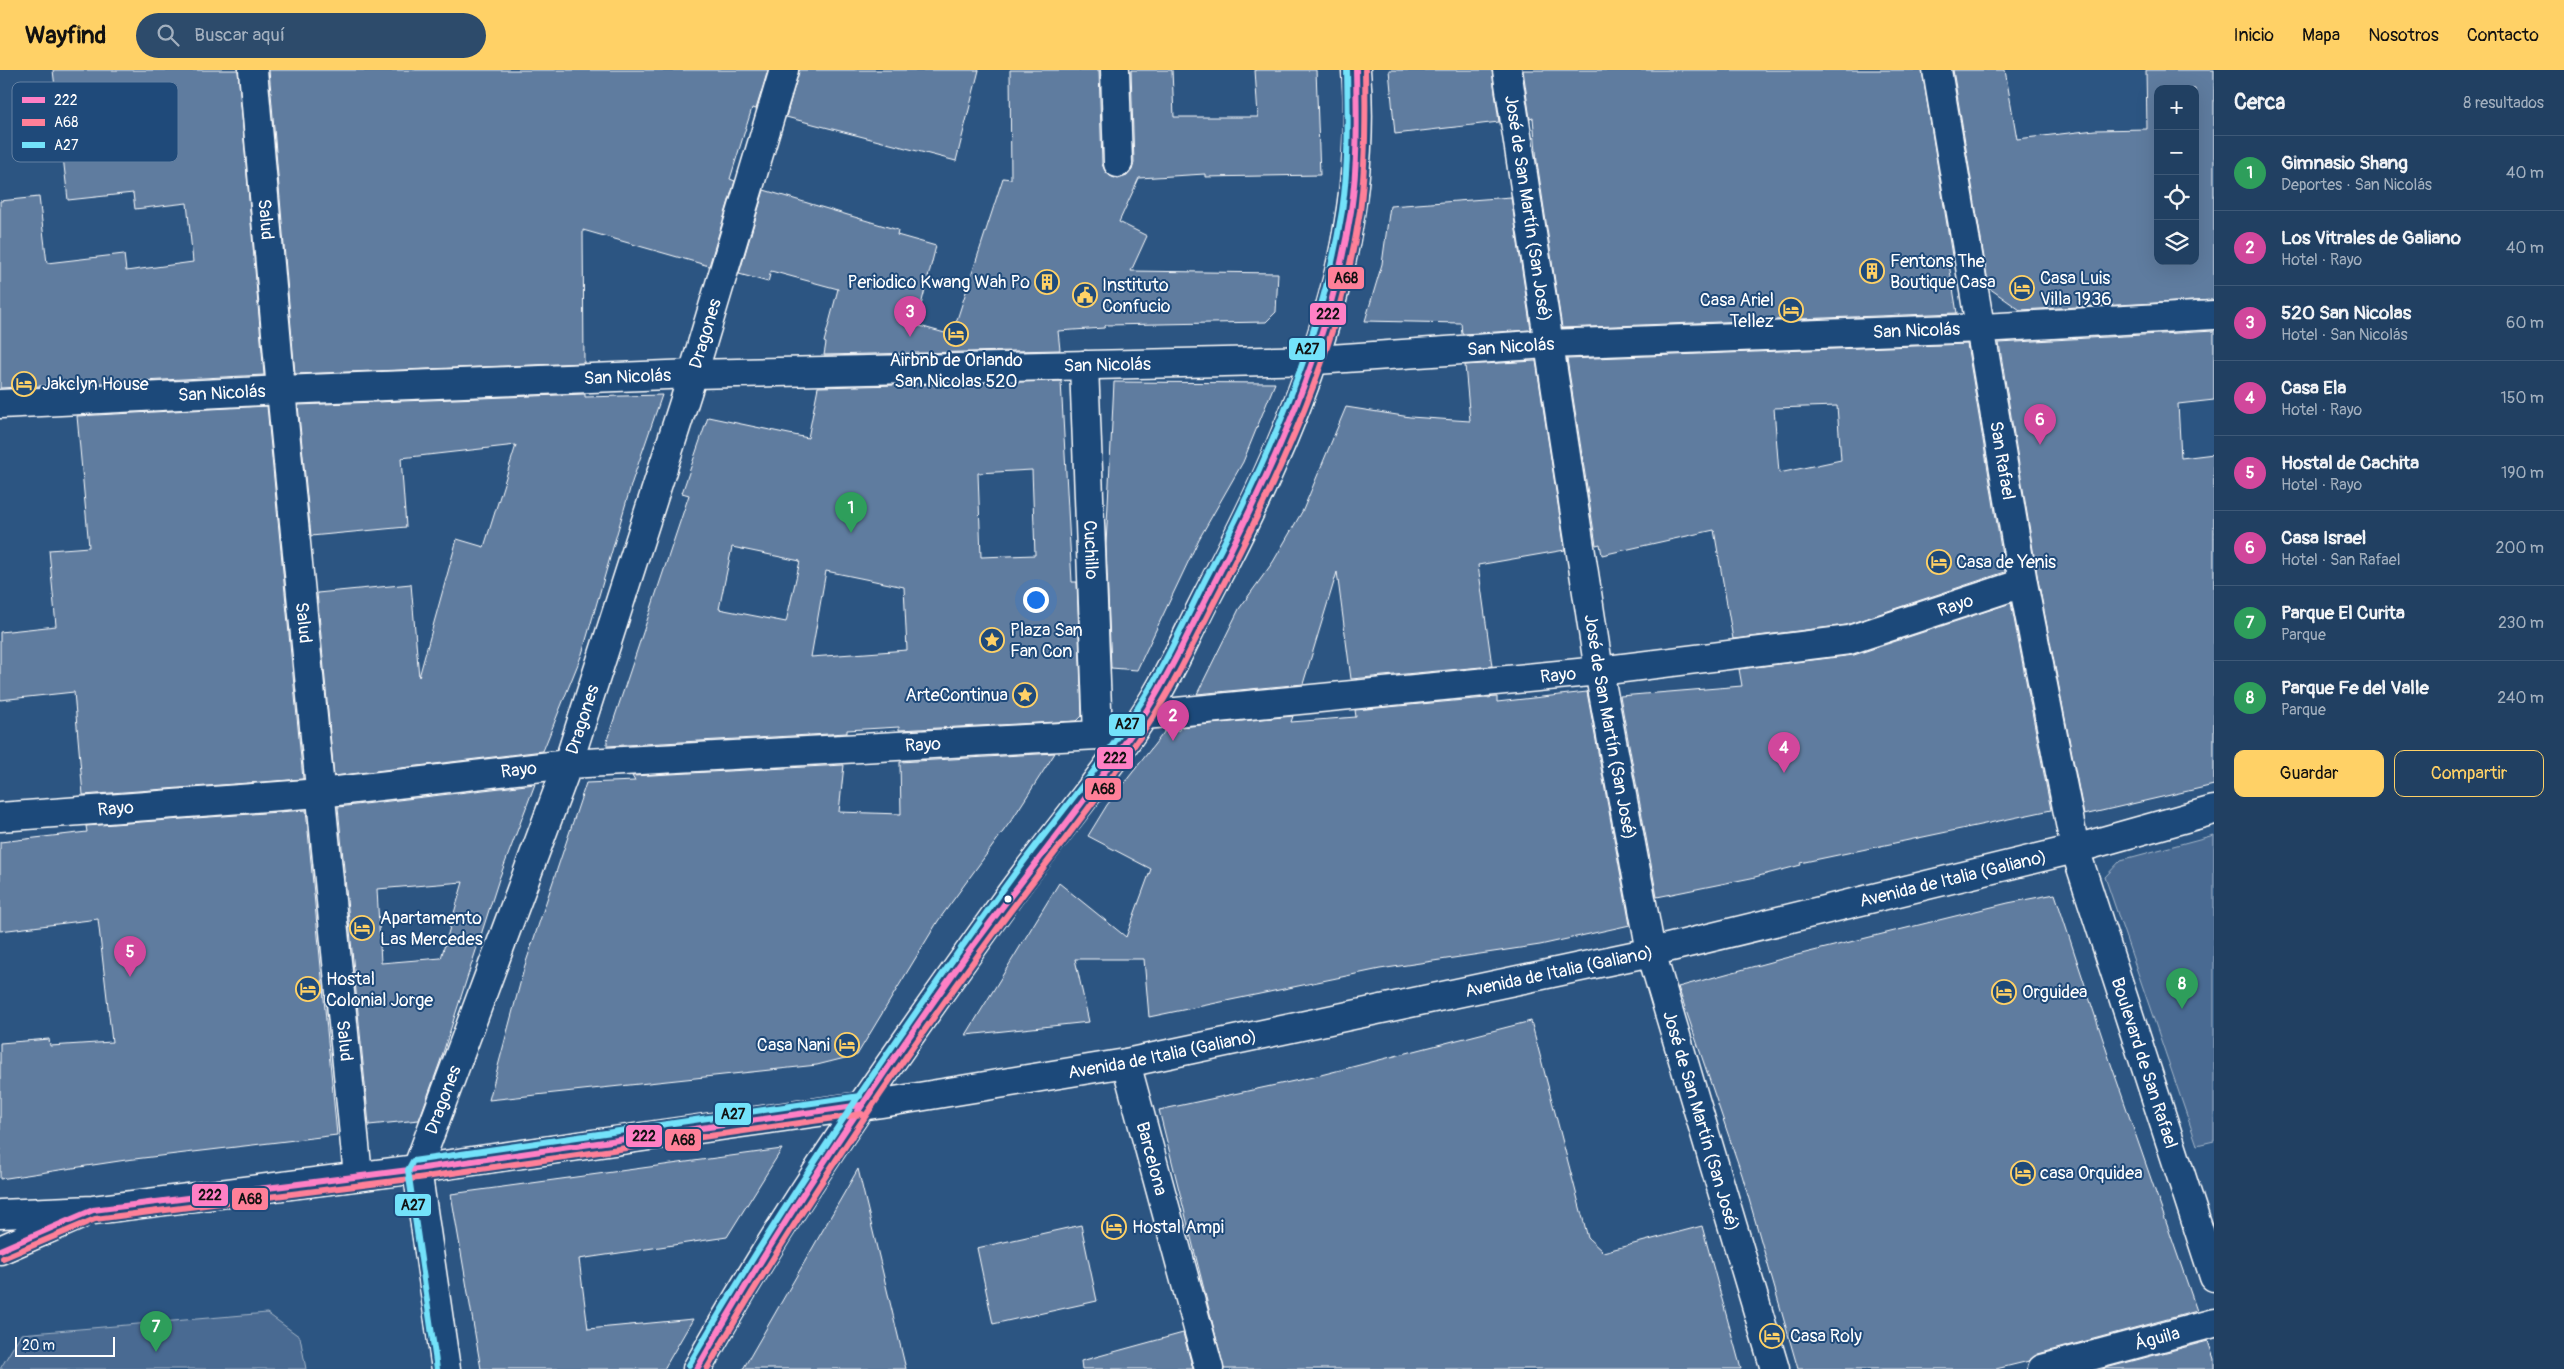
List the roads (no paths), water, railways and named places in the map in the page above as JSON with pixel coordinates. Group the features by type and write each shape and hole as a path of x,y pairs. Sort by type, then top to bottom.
{"street":[{"name":"Salud","path":"253,70 281,390 358,1176"},
{"name":"Dragones","path":"446,1369 417,1169 568,764 693,374 784,70"},
{"path":"1115,70 1118,163"},
{"path":"697,1369 736,1298 861,1105 1007,898 1144,715 1260,492 1294,416 1316,360 1350,221 1358,143 1356,70"},
{"name":"José de San Martín (San José)","path":"1507,70 1599,671 1651,952 1775,1369"},
{"name":"San Rafael","path":"1937,70 1982,328 2023,583 2075,849"},
{"name":"San Nicolás","path":"0,404 281,390 693,374 1316,360 1548,344 1982,328 2214,315"},
{"name":"Cuchillo","path":"1084,365 1098,735"},
{"name":"Rayo","path":"1144,715 1599,671 1849,640 2023,583"},
{"name":"Rayo","path":"0,817 320,793 568,764 1098,735 1128,738"},
{"name":"Avenida de Italia (Galiano)","path":"0,1214 93,1210 417,1169 861,1105 1126,1063 1651,952 2075,849 2214,810"},
{"name":"Boulevard de San Rafael","path":"2075,849 2214,1277"},
{"name":"Barcelona","path":"1126,1063 1209,1369"},
{"name":"Avenida de Italia (Galiano)","path":"0,1250 93,1210"},
{"name":"Águila","path":"2042,1369 2214,1323"}],"place":[{"name":"Fentons The Boutique Casa","path":"1872,271"},
{"name":"Periodico Kwang Wah Po","path":"1047,282"},
{"name":"Casa Luis Villa 1936","path":"2022,288"},
{"name":"Instituto Confucio","path":"1085,295"},
{"name":"Casa Ariel Tellez","path":"1791,310"},
{"name":"Airbnb de Orlando San Nicolas 520","path":"956,334"},
{"name":"520 San Nicolas","path":"910,337"},
{"name":"Jakclyn House","path":"24,384"},
{"name":"Casa Israel","path":"2040,445"},
{"name":"Gimnasio Shang","path":"851,533"},
{"name":"Casa de Yenis","path":"1939,562"},
{"name":"Plaza San Fan Con","path":"992,640"},
{"name":"ArteContinua","path":"1025,695"},
{"name":"Los Vitrales de Galiano","path":"1173,741"},
{"name":"Casa Ela","path":"1784,773"},
{"name":"Apartamento Las Mercedes","path":"362,928"},
{"name":"Hostal de Cachita","path":"130,977"},
{"name":"Hostal Colonial Jorge","path":"308,989"},
{"name":"Orguidea","path":"2004,992"},
{"name":"Parque Fe del Valle","path":"2182,1009"},
{"name":"Casa Nani","path":"847,1045"},
{"name":"casa Orquidea","path":"2023,1173"},
{"name":"Hostal Ampi","path":"1114,1227"},
{"name":"Casa Roly","path":"1772,1336"},
{"name":"Parque El Curita","path":"156,1352"}]}
